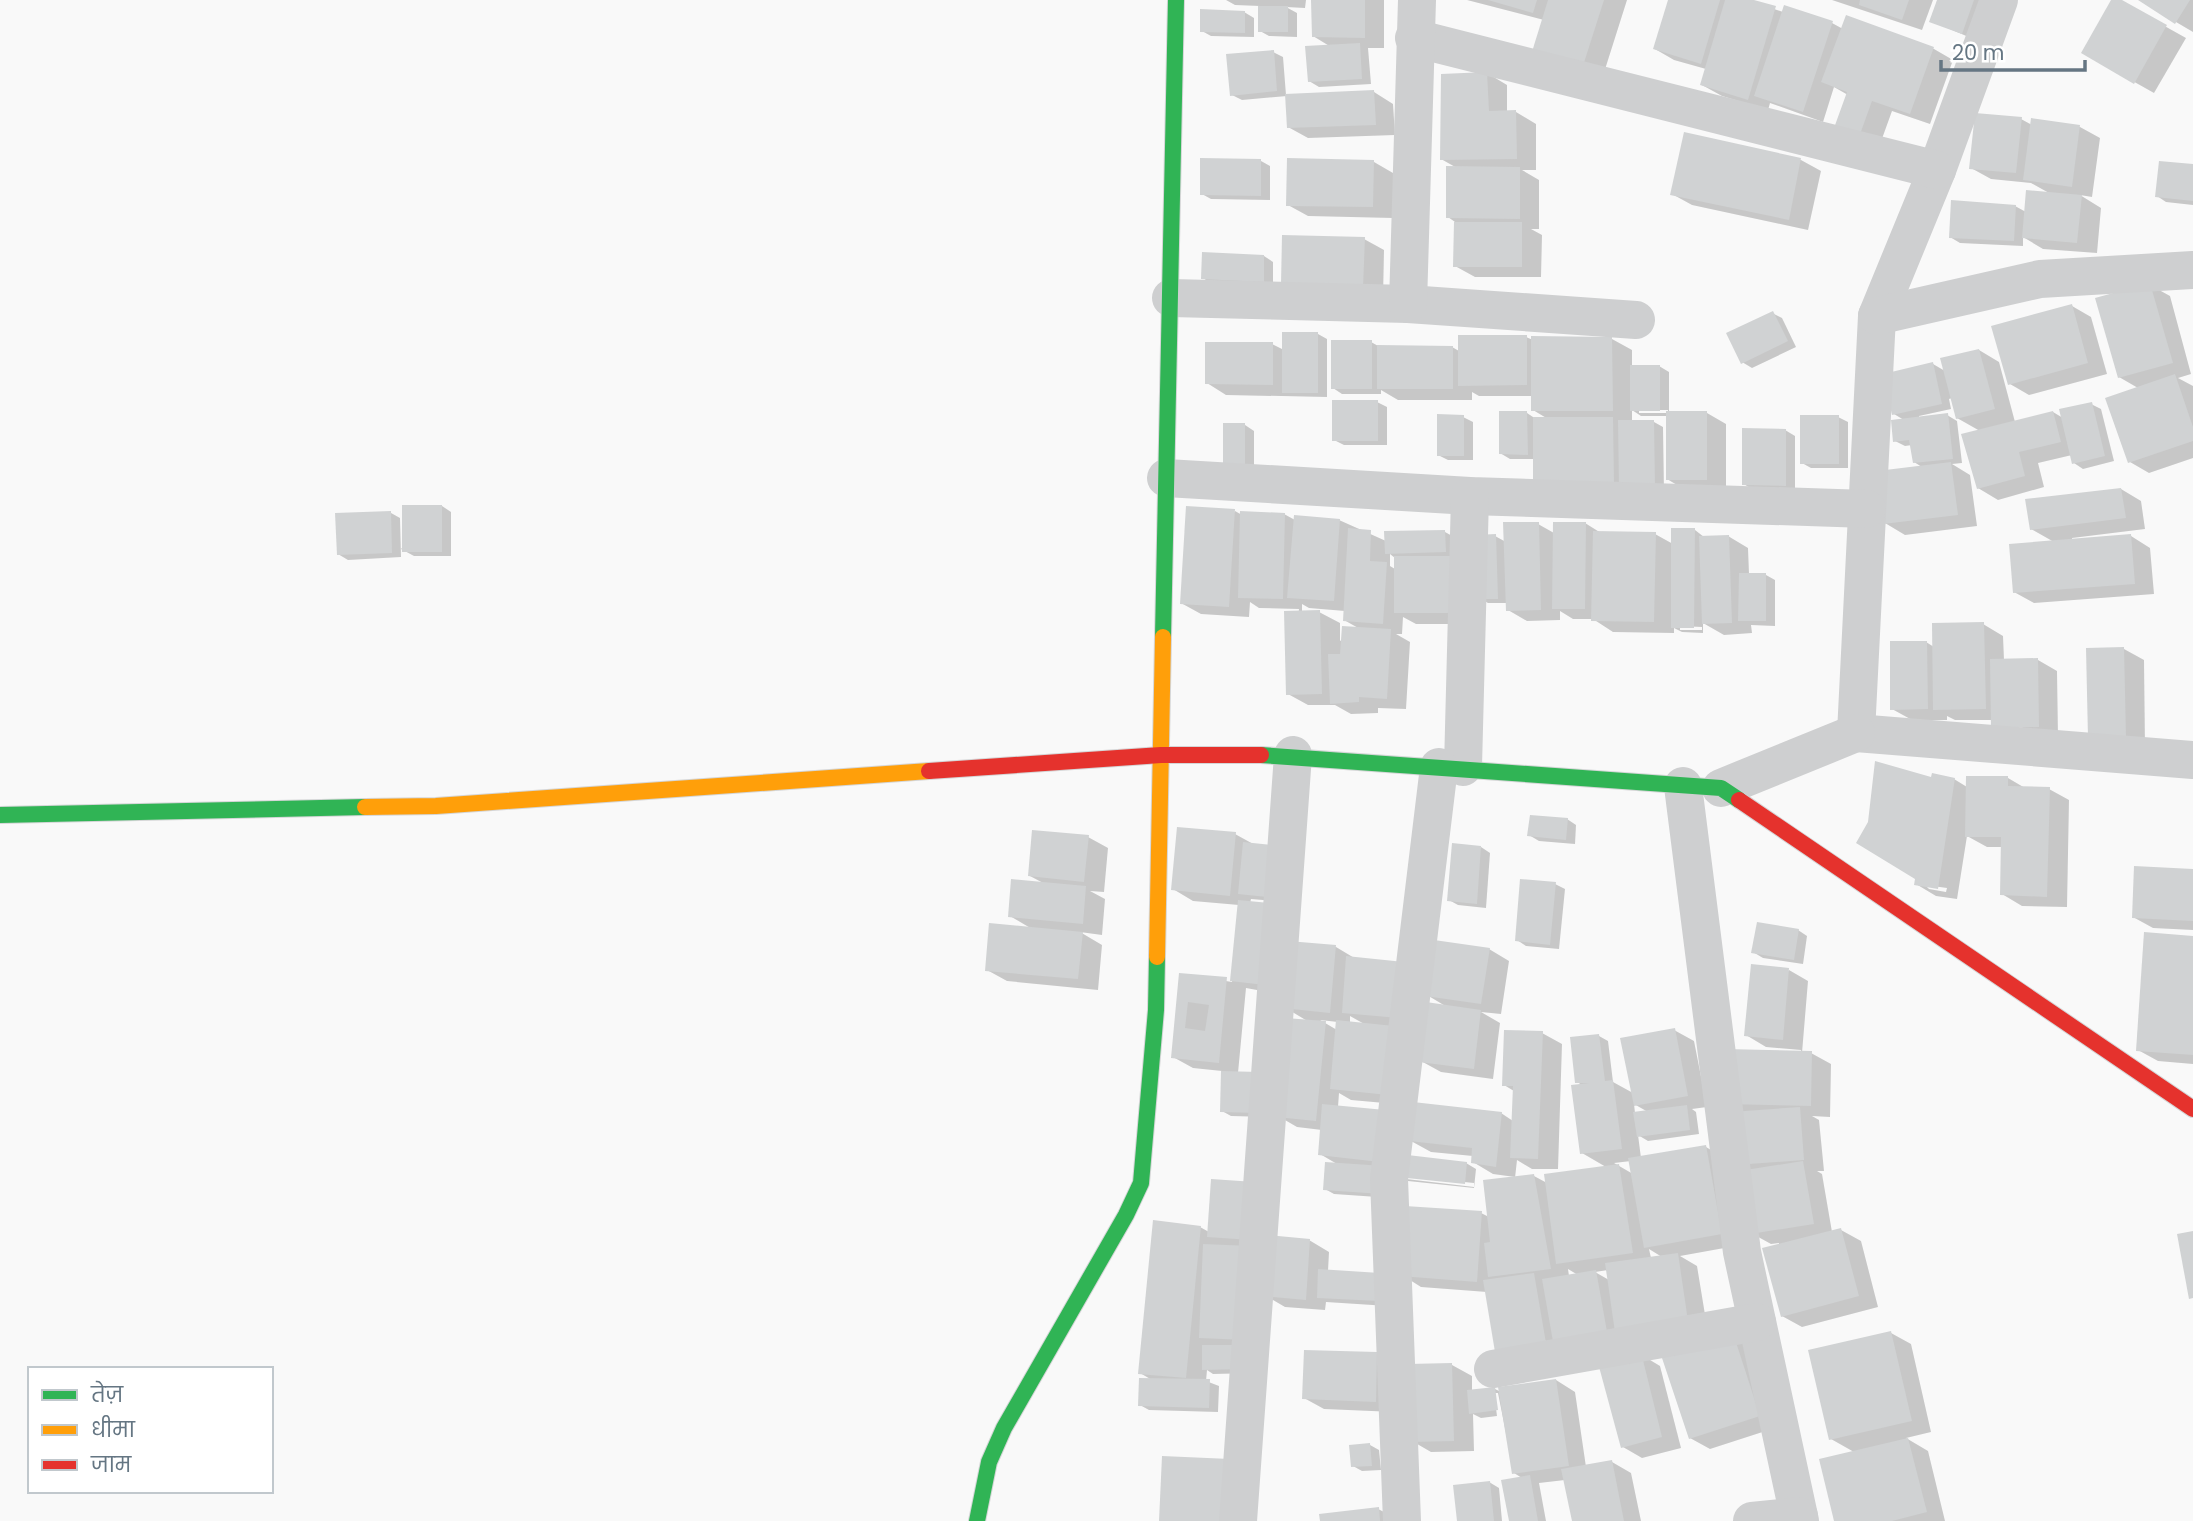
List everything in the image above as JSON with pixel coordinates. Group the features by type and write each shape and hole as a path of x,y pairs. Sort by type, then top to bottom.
{"street":[{"path":"977,1521 989,1462 1004,1428 1102,1252 1126,1215 1141,1183 1156,1010 1176,0"},
{"path":"1408,304 1417,0"},
{"path":"1856,733 1877,316 1937,170 1999,0"},
{"path":"1414,38 1937,170"},
{"path":"1877,316 2040,279 2193,270"},
{"path":"1171,298 1408,304 1636,320"},
{"path":"1166,478 1470,496 1867,509"},
{"path":"1402,1521 1389,1178 1451,767 1470,496"},
{"path":"0,815 436,806 1161,755 1293,755 1721,788 1856,733 2193,760"},
{"path":"1238,1521 1293,755"},
{"path":"1683,786 1742,1252 1800,1518 1752,1521"},
{"path":"1721,788 2193,1109"},
{"path":"1493,1369 1756,1322"}],"building":[{"path":"1311,0 1365,0 1365,38 1312,37"},
{"path":"1488,0 1537,0 1533,13"},
{"path":"1548,0 1604,0 1581,72 1531,55"},
{"path":"1668,0 1720,0 1701,64 1653,49"},
{"path":"1725,0 1754,0 1776,6 1748,100 1700,85"},
{"path":"1860,0 1909,0 1902,20 1859,5"},
{"path":"1937,0 1974,0 1962,34 1929,22"},
{"path":"2111,0 2122,0 2167,25 2134,84 2081,53"},
{"path":"2138,0 2190,0 2175,24"},
{"path":"1784,5 1833,21 1803,112 1754,96"},
{"path":"1258,6 1288,6 1288,32 1258,32"},
{"path":"1200,9 1245,11 1245,33 1200,32"},
{"path":"1846,15 1934,47 1910,114 1872,101 1859,137 1834,128 1847,92 1821,82"},
{"path":"1360,43 1362,79 1308,82 1305,46"},
{"path":"1274,50 1277,91 1230,96 1226,54"},
{"path":"1487,72 1489,111 1516,110 1517,159 1440,160 1441,74"},
{"path":"1374,90 1376,125 1287,128 1285,94"},
{"path":"1975,113 2022,117 2016,173 1969,169"},
{"path":"2031,118 2080,125 2072,187 2023,180"},
{"path":"1684,132 1801,158 1789,220 1670,195"},
{"path":"1200,158 1261,159 1261,196 1200,195"},
{"path":"1287,158 1374,160 1373,207 1286,206"},
{"path":"2159,161 2193,164 2193,201 2155,197"},
{"path":"1446,166 1520,167 1520,219 1446,218"},
{"path":"2026,190 2082,195 2077,243 2022,238"},
{"path":"1951,200 2016,205 2014,241 1949,238"},
{"path":"1454,222 1522,222 1522,267 1453,267"},
{"path":"1282,235 1365,237 1363,288 1281,285"},
{"path":"1202,252 1264,255 1264,282 1201,279"},
{"path":"2150,283 2173,363 2118,378 2095,298"},
{"path":"2072,304 2088,363 2008,385 1991,326"},
{"path":"1773,311 1788,341 1741,364 1726,333"},
{"path":"1282,332 1318,332 1318,393 1282,393"},
{"path":"1458,335 1527,335 1527,385 1458,386"},
{"path":"1531,336 1612,337 1613,411 1531,411"},
{"path":"1331,340 1372,340 1372,389 1331,389"},
{"path":"1205,342 1273,342 1273,385 1205,384"},
{"path":"1377,345 1453,346 1453,389 1377,389"},
{"path":"1979,349 1995,409 1956,419 1940,358"},
{"path":"1933,362 1942,404 1892,415 1883,374"},
{"path":"1630,365 1660,365 1660,411 1630,411"},
{"path":"2175,374 2193,427 2193,441 2128,463 2105,398"},
{"path":"1332,400 1378,400 1378,441 1332,441"},
{"path":"2092,402 2105,456 2072,464 2059,409"},
{"path":"1499,411 1527,411 1528,455 1499,454"},
{"path":"1666,411 1707,411 1707,480 1666,480"},
{"path":"2053,411 2061,442 2019,452 2025,476 1977,489 1961,434"},
{"path":"1948,413 1953,459 1913,463 1909,440 1893,442 1891,420"},
{"path":"1437,414 1464,415 1464,456 1437,456"},
{"path":"1800,415 1839,415 1839,464 1800,464"},
{"path":"1533,417 1613,417 1614,484 1533,484"},
{"path":"1618,420 1654,420 1655,488 1619,488"},
{"path":"1223,423 1245,423 1245,472 1223,472"},
{"path":"1742,428 1786,429 1786,486 1742,485"},
{"path":"1951,462 1958,515 1883,524 1877,471"},
{"path":"2121,488 2126,518 2030,530 2025,499"},
{"path":"402,505 442,505 442,552 402,552"},
{"path":"1186,506 1235,509 1229,607 1180,604"},
{"path":"391,511 392,553 337,555 335,513"},
{"path":"1240,511 1285,513 1283,599 1238,598"},
{"path":"1294,515 1340,519 1334,601 1287,598"},
{"path":"1503,522 1539,522 1541,610 1506,611"},
{"path":"1553,522 1586,522 1585,609 1552,609"},
{"path":"1348,528 1371,530 1370,561 1387,562 1383,624 1343,621"},
{"path":"1671,528 1695,528 1694,628 1671,628"},
{"path":"1445,530 1446,552 1385,554 1384,531"},
{"path":"1593,531 1656,532 1654,622 1591,621"},
{"path":"1496,534 1498,599 1477,599 1475,535"},
{"path":"2131,534 2135,584 2013,593 2009,544"},
{"path":"1729,535 1732,623 1702,624 1699,536"},
{"path":"1394,556 1453,556 1453,613 1394,613"},
{"path":"1739,573 1766,573 1766,621 1738,621"},
{"path":"1320,610 1322,694 1286,695 1284,611"},
{"path":"1984,622 1986,709 1933,710 1932,623"},
{"path":"1342,626 1391,629 1387,699 1359,697 1359,702 1330,704 1328,654 1340,654"},
{"path":"1890,641 1927,641 1928,709 1890,710"},
{"path":"2124,647 2126,738 2088,738 2086,648"},
{"path":"2038,658 2039,727 1991,728 1990,659"},
{"path":"1875,761 1931,777 1932,773 1955,778 1938,889 1914,885 1915,879 1856,843 1868,822"},
{"path":"1966,776 2008,776 2008,786 2050,787 2047,897 2000,895 2001,837 1965,837"},
{"path":"1530,815 1568,818 1566,840 1527,836"},
{"path":"1177,827 1236,832 1230,896 1171,890"},
{"path":"1032,830 1089,835 1084,882 1028,876"},
{"path":"1243,842 1283,846 1278,898 1238,894"},
{"path":"1452,843 1481,846 1477,904 1447,901"},
{"path":"2134,866 2193,869 2193,921 2132,918"},
{"path":"1011,879 1086,886 1083,924 1008,917"},
{"path":"1520,879 1556,882 1550,945 1515,941"},
{"path":"1238,900 1281,904 1274,986 1230,981"},
{"path":"1757,922 1799,929 1794,960 1751,953"},
{"path":"989,923 1083,932 1078,979 985,971"},
{"path":"2144,932 2193,936 2193,1055 2136,1051"},
{"path":"1434,940 1490,948 1481,1004 1425,996"},
{"path":"1288,941 1336,945 1330,1013 1282,1008"},
{"path":"1346,956 1404,962 1399,1018 1342,1013"},
{"path":"1751,964 1789,968 1783,1040 1744,1036"},
{"path":"1179,973 1227,977 1219,1063 1171,1058","holes":["1188,1002 1209,1005 1205,1031 1185,1028"]},
{"path":"1426,1002 1481,1010 1474,1069 1419,1062"},
{"path":"1285,1018 1326,1021 1316,1121 1276,1117"},
{"path":"1336,1020 1394,1026 1388,1095 1330,1089"},
{"path":"1675,1028 1688,1096 1634,1106 1620,1038"},
{"path":"1504,1030 1543,1031 1538,1159 1510,1158 1513,1086 1502,1086"},
{"path":"1599,1034 1605,1081 1613,1080 1622,1149 1580,1154 1571,1085 1589,1083 1575,1083 1570,1037"},
{"path":"1725,1049 1812,1051 1811,1106 1724,1104"},
{"path":"1221,1071 1259,1072 1259,1113 1220,1112"},
{"path":"1413,1102 1502,1112 1496,1167 1471,1163 1472,1148 1409,1141"},
{"path":"1322,1104 1385,1110 1380,1162 1318,1155"},
{"path":"1687,1105 1690,1130 1637,1137 1633,1112"},
{"path":"1800,1107 1804,1160 1735,1165 1731,1112"},
{"path":"1706,1145 1722,1234 1644,1248 1628,1158"},
{"path":"1399,1154 1467,1162 1465,1184 1397,1177"},
{"path":"1803,1161 1814,1224 1750,1234 1739,1171"},
{"path":"1325,1162 1384,1166 1382,1194 1323,1190"},
{"path":"1619,1164 1633,1253 1556,1264 1544,1174"},
{"path":"1534,1174 1551,1269 1488,1277 1484,1243 1490,1242 1483,1180"},
{"path":"1211,1179 1255,1182 1251,1240 1207,1237"},
{"path":"1405,1206 1482,1211 1477,1282 1400,1276"},
{"path":"1153,1220 1201,1226 1186,1378 1138,1374"},
{"path":"1841,1228 1859,1296 1781,1317 1762,1248"},
{"path":"2193,1231 2193,1298 2189,1299 2177,1234"},
{"path":"1267,1235 1310,1239 1306,1300 1263,1296"},
{"path":"1203,1244 1251,1246 1246,1340 1199,1338"},
{"path":"1678,1253 1689,1328 1616,1339 1605,1263"},
{"path":"1318,1269 1380,1273 1379,1301 1317,1298"},
{"path":"1596,1270 1609,1343 1555,1353 1542,1279"},
{"path":"1534,1273 1547,1349 1496,1358 1483,1280"},
{"path":"1732,1330 1760,1416 1689,1439 1660,1352"},
{"path":"1891,1331 1912,1421 1829,1440 1808,1350"},
{"path":"1202,1345 1245,1345 1245,1369 1202,1370"},
{"path":"1304,1350 1377,1352 1376,1402 1302,1399"},
{"path":"1641,1352 1662,1437 1621,1448 1598,1363"},
{"path":"1452,1363 1454,1441 1410,1442 1408,1364"},
{"path":"1139,1378 1210,1379 1209,1408 1138,1406"},
{"path":"1556,1379 1569,1466 1512,1474 1498,1387"},
{"path":"1495,1387 1498,1410 1469,1414 1467,1390"},
{"path":"1908,1438 1927,1512 1892,1521 1834,1521 1819,1459"},
{"path":"1370,1443 1372,1466 1351,1467 1349,1445"},
{"path":"1162,1456 1230,1459 1227,1521 1159,1521"},
{"path":"1612,1460 1624,1521 1572,1521 1561,1469"},
{"path":"1530,1475 1538,1521 1509,1521 1501,1480"},
{"path":"1490,1481 1494,1521 1457,1521 1453,1485"},
{"path":"1379,1507 1380,1521 1320,1521 1319,1514"}],"traffic: fast":[{"path":"1163,637 1176,0"},
{"path":"1261,755 1721,788 1739,800"},
{"path":"0,815 365,807"},
{"path":"977,1521 989,1462 1004,1428 1126,1215 1141,1183 1156,1010 1157,957"}],"traffic: slow":[{"path":"1157,957 1163,637"},
{"path":"365,807 436,806 929,771"}],"traffic: jam":[{"path":"929,771 1161,755 1261,755"},
{"path":"1739,800 2193,1109"}]}
